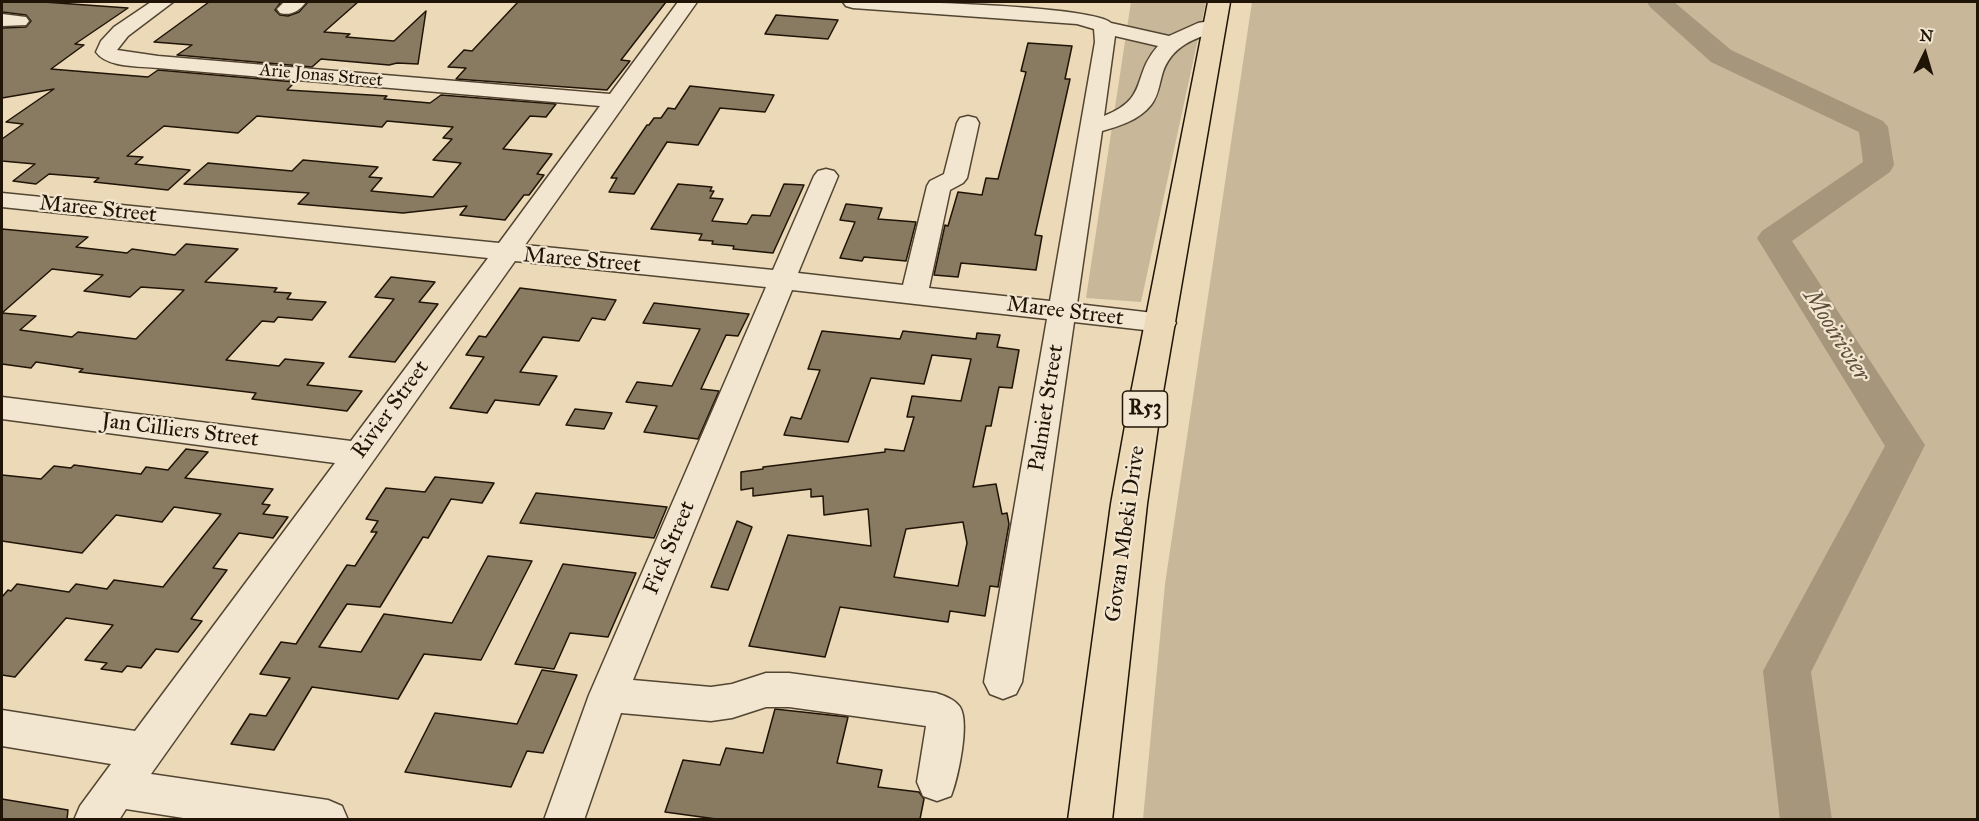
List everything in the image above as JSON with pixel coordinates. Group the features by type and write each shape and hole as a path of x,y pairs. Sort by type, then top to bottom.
{"main road":[{"name":"Govan Mbeki Drive","path":"1090,819 1129,504 1146,398 1162,323 1217,14"}],"street":[{"name":"Arie Jonas Street","path":"163,2 116,35 106,45 106,52 113,56 158,62 616,101"},
{"name":"Rivier Street","path":"94,819 688,2"},
{"path":"853,2 1077,18 1099,23 1104,28 1172,43"},
{"path":"1092,127 1117,120 1143,101 1157,61 1172,43 1217,14"},
{"name":"Palmiet Street","path":"1003,682 1092,127 1105,42 1104,28"},
{"path":"914,295 939,186 955,178 968,123"},
{"name":"Fick Street","path":"564,819 608,695 826,176"},
{"name":"Maree Street","path":"2,200 783,280 1162,323"},
{"name":"Jan Cilliers Street","path":"2,408 358,454"},
{"path":"608,695 711,704 732,701 766,690 789,690 936,710 946,718 937,782"},
{"path":"2,728 144,751"},
{"path":"117,788 328,819"}],"shaded area":[{"path":"1131,2 1206,2 1141,302 1086,298"},
{"path":"1252,2 1977,2 1977,819 1143,819 1165,584"}],"building":[{"path":"2,2 44,2 128,8 75,44 84,45 51,69 148,77 158,70 295,82 287,90 387,96 384,99 430,103 441,95 556,104 546,117 530,116 503,149 552,154 537,174 544,175 529,195 524,195 505,220 460,215 467,206 403,213 298,204 309,193 184,184 208,163 292,171 303,160 378,167 369,177 382,178 371,191 433,197 461,163 433,160 452,139 443,138 453,127 387,121 382,127 257,116 238,133 164,126 127,156 143,157 135,164 190,170 168,190 94,182 99,178 49,174 36,184 13,181 35,164 2,161 2,139 23,124 6,122 54,89 2,98 2,28 26,27 31,21 26,15 2,12"},
{"path":"209,2 281,2 275,10 280,15 288,16 299,12 308,2 358,2 324,32 350,34 346,37 394,41 426,11 418,64 389,65 321,59 312,67 177,55 192,45 154,42"},
{"path":"518,2 666,2 621,60 630,61 607,90 456,79 466,68 448,67 464,50 472,51"},
{"path":"776,15 838,20 828,39 765,34"},
{"path":"1028,43 1072,46 1065,79 1070,79 1035,235 1042,236 1036,270 961,263 958,277 934,275 945,225 948,226 958,192 982,195 986,178 998,179 1026,72 1021,71"},
{"path":"690,86 774,95 765,112 720,108 698,145 667,142 634,194 609,192 617,178 611,178 647,125 654,118 661,118 668,108 675,109"},
{"path":"678,184 712,187 710,191 714,191 710,198 723,199 712,221 747,224 752,215 770,216 784,184 804,185 773,253 733,249 734,246 712,244 713,241 699,240 702,234 651,229"},
{"path":"846,204 882,208 878,219 916,222 906,261 864,257 862,261 840,258 855,222 840,220"},
{"path":"2,229 88,237 76,247 127,253 132,249 175,255 186,244 238,249 205,282 277,288 274,292 291,293 287,299 326,302 312,320 278,317 274,322 262,321 226,360 279,366 285,359 324,363 307,385 362,391 347,411 252,399 256,393 79,372 83,369 36,362 31,368 2,364","holes":["52,269 103,275 84,291 130,297 141,287 184,290 136,339 78,332 72,337 20,330 36,316 2,313"]},
{"path":"391,277 435,282 419,302 438,304 395,362 349,357 394,299 375,297"},
{"path":"520,288 616,300 605,320 592,318 579,341 543,337 520,372 557,376 539,405 495,400 487,413 450,408 484,357 466,355 479,336 486,337"},
{"path":"654,303 749,314 738,336 726,335 701,389 719,391 698,439 644,432 657,406 626,402 637,382 672,386 700,329 643,323"},
{"path":"822,331 900,339 903,331 976,339 977,333 1000,335 997,347 1019,350 1012,388 999,387 991,426 986,426 973,487 996,484 1002,514 1007,513 1009,524 998,587 990,586 985,616 950,611 948,622 840,607 825,657 749,646 788,535 871,546 868,509 824,515 823,496 811,497 811,489 753,496 753,488 741,490 741,472 763,469 763,467 885,452 885,449 904,451 914,417 907,417 912,396 961,401 971,359 932,355 924,384 871,378 848,442 784,435 791,417 801,419 820,370 808,369","holes":["963,522 967,543 958,586 894,577 906,529"]},
{"path":"575,409 612,413 604,429 566,425"},
{"path":"186,449 208,452 185,478 273,489 262,504 270,505 263,514 288,517 273,538 239,533 213,568 227,570 191,619 202,621 178,652 156,649 141,668 127,666 122,672 101,669 107,663 85,660 113,625 66,618 15,677 2,675 2,597 8,590 11,591 17,584 69,592 76,584 107,589 114,580 163,587 221,514 174,507 162,522 116,515 82,553 2,541 2,475 41,479 54,466 71,468 74,465 141,474 146,467 168,470"},
{"path":"435,477 494,483 482,503 451,499 428,538 423,537 380,607 347,604 319,647 361,652 384,614 452,623 488,556 532,561 481,660 424,654 398,699 312,687 274,750 231,744 250,714 266,716 290,678 260,674 281,642 296,644 347,565 355,566 377,532 371,532 378,521 366,519 386,488 425,492"},
{"path":"536,493 667,507 654,538 520,523"},
{"path":"737,521 752,527 728,590 711,587"},
{"path":"563,564 636,573 608,637 570,633 554,669 515,664"},
{"path":"542,670 577,675 543,753 527,751 511,787 405,772 435,713 517,724"},
{"path":"775,709 848,717 837,763 882,770 878,787 919,792 924,799 920,819 716,819 665,812 683,760 720,765 726,748 763,753"},
{"path":"2,799 68,810 67,819 2,819"}],"waterway":[{"name":"Mooirivier","path":"1659,2 1721,56 1873,127 1879,165 1774,238 1905,445 1787,671 1806,820"}]}
